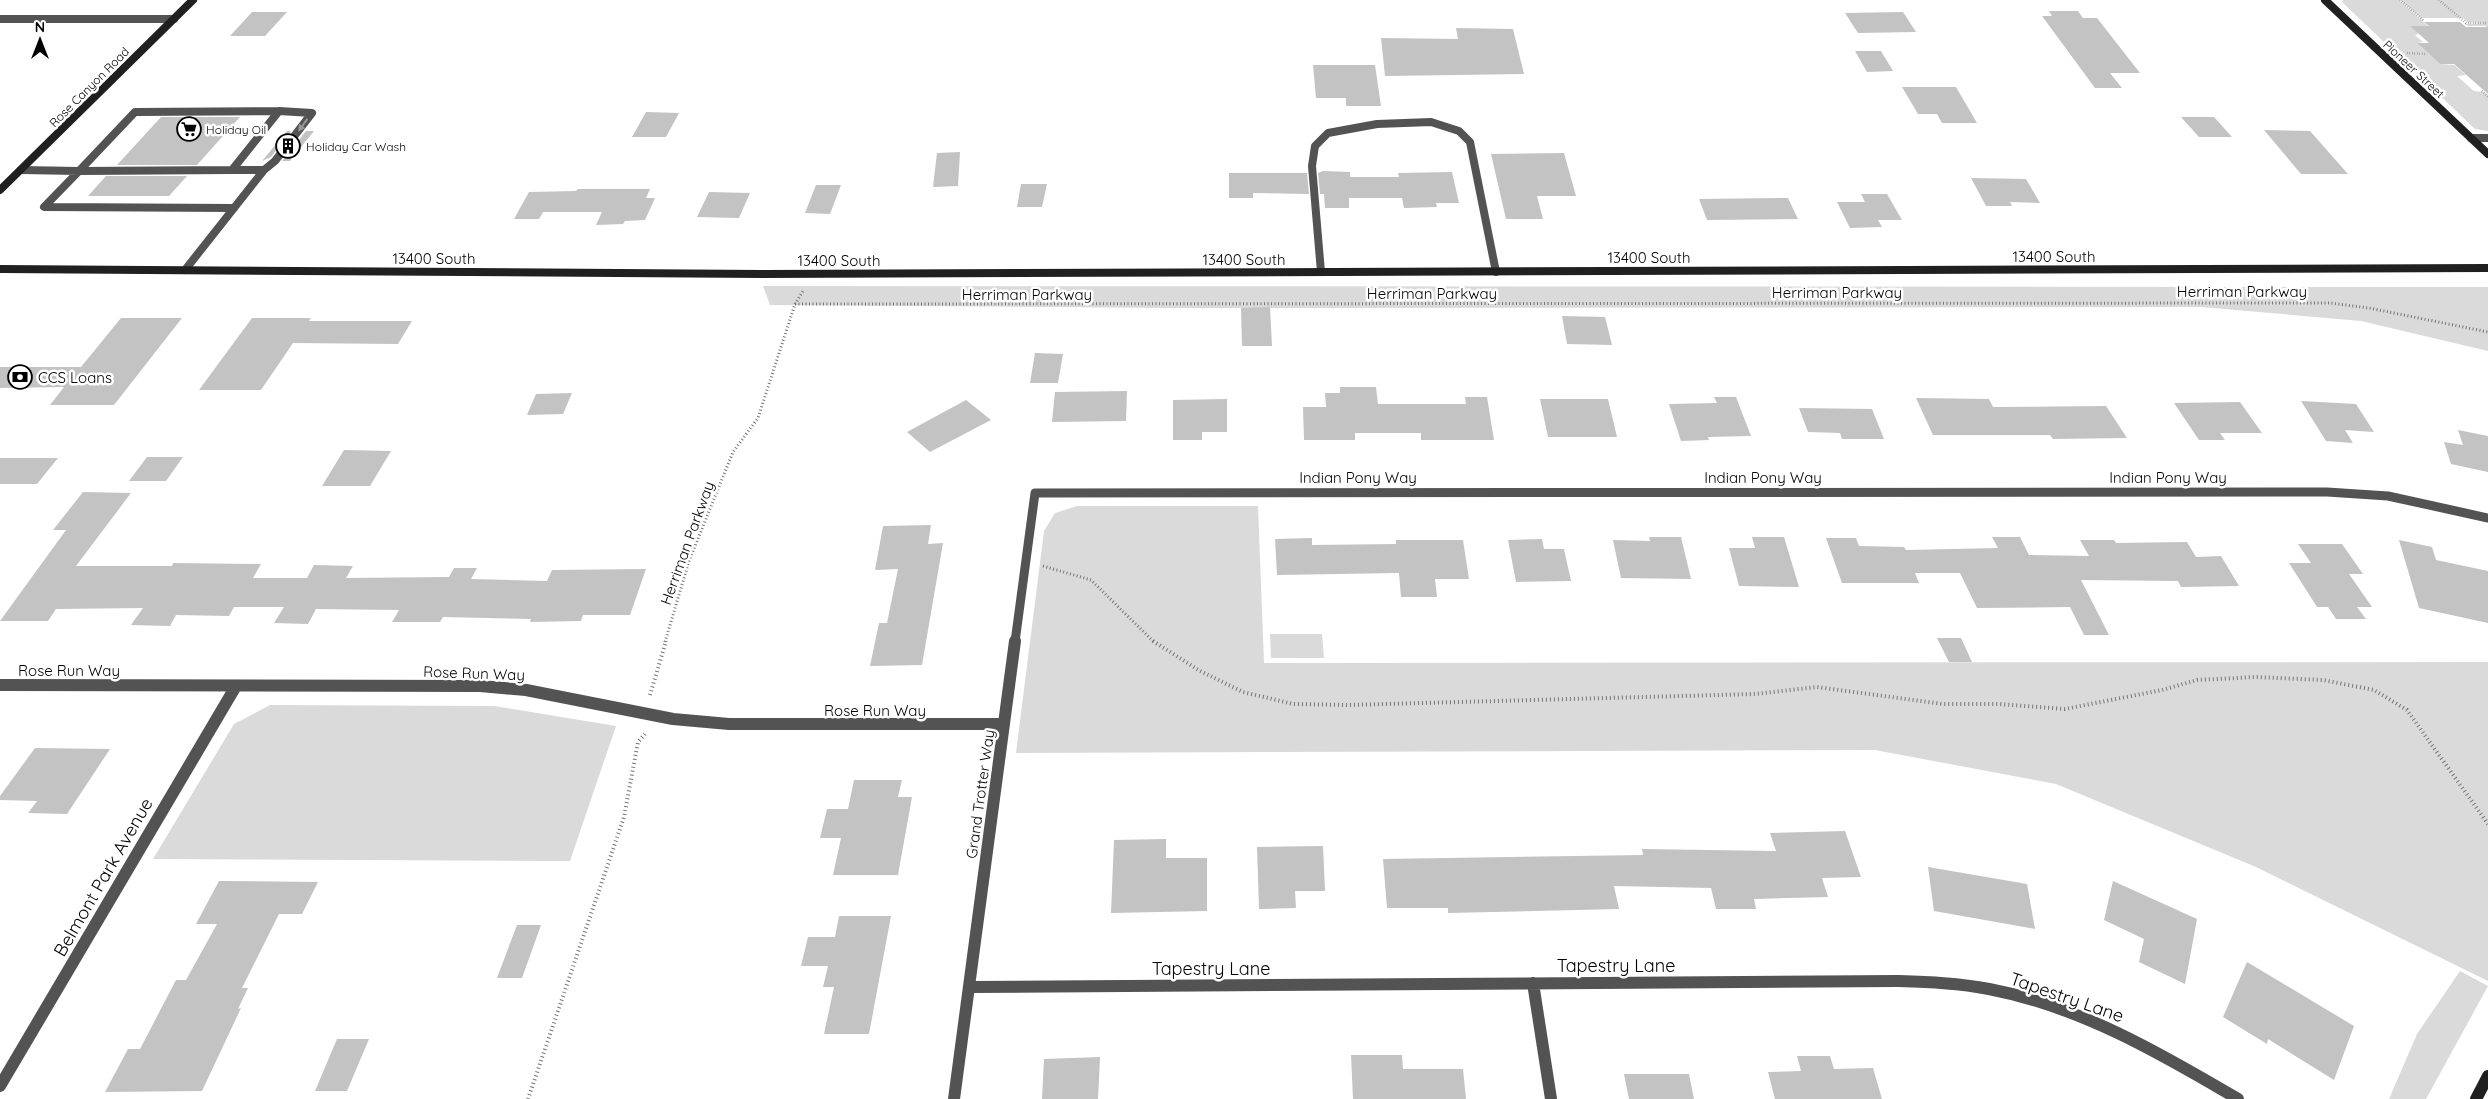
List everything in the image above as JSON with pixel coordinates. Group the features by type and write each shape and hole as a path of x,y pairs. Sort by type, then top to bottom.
{"main road":[{"name":"Rose Canyon Road","path":"0,190 193,0"},
{"name":"Pioneer Street","path":"2325,0 2488,154"},
{"name":"13400 South","path":"0,269 763,274 2488,268"},
{"path":"2476,1099 2488,1076"}],"street":[{"path":"0,19 174,19"},
{"path":"232,170 279,111"},
{"path":"184,270 234,208 264,170 275,161 312,113 279,111 135,112 44,207 234,208"},
{"path":"1321,272 1312,166 1315,146 1328,133 1377,124 1431,122 1459,131 1470,142 1496,272"},
{"path":"2471,138 2488,138"},
{"path":"21,170 264,170"},
{"name":"Indian Pony Way","path":"1035,493 2327,492 2388,496 2488,518"},
{"name":"Grand Trotter Way","path":"954,1099 1035,493"},
{"name":"Rose Run Way","path":"0,685 503,687 553,694 648,714 730,724 1004,724"},
{"name":"Belmont Park Avenue","path":"0,1086 236,686"},
{"name":"Tapestry Lane","path":"969,987 1898,981 1943,983 1989,989 2037,1001 2101,1025 2167,1057 2238,1099"},
{"path":"1533,983 1551,1099"}],"path":[{"path":"2400,0 2424,21"},
{"path":"2438,0 2466,23 2488,23"},
{"path":"2414,54 2426,54"},
{"path":"2482,91 2488,97"},
{"path":"795,304 803,290"},
{"name":"Herriman Parkway","path":"649,698 689,561 733,452 758,418 795,304 1235,306 2330,302 2358,304 2405,317 2488,332"},
{"path":"1040,566 1051,566 1090,580 1156,644 1200,671 1243,692 1293,704 1348,705 1755,694 1817,687 1943,704 1999,704 2065,709 2162,690 2198,680 2256,677 2323,680 2374,690 2407,710 2488,824"},
{"path":"528,1099 624,817 638,742 645,734"}],"shaded area":[{"path":"2343,0 2399,0 2428,26 2411,26 2419,34 2415,35 2423,42 2417,43 2440,64 2454,65 2466,75 2457,76 2474,91 2484,92 2488,95 2488,131 2475,129 2342,2"},
{"path":"2400,0 2488,0 2488,28 2485,26 2468,26 2465,24 2486,23 2467,22 2463,18 2421,18"},
{"path":"763,286 2488,287 2488,351 2361,321 2201,307 1170,308 770,305"},
{"path":"1077,506 1258,506 1264,663 2488,662 2488,981 2256,867 2056,784 1875,750 1016,753 1044,531 1055,513"},
{"path":"1270,634 1322,634 1324,658 1271,658"},
{"path":"270,705 494,706 616,726 570,861 153,859 234,724"},
{"path":"2460,971 2488,986 2426,1099 2389,1099 2417,1034"}],"building":[{"path":"2049,11 2078,11 2083,18 2097,18 2140,73 2110,73 2122,88 2095,88 2042,16 2052,16"},
{"path":"252,12 287,12 265,36 230,36"},
{"path":"1903,12 1916,32 1858,33 1845,13"},
{"path":"2424,22 2460,22 2466,27 2488,27 2488,94 2454,64 2440,64 2417,43 2429,43 2410,26 2429,26"},
{"path":"1456,28 1513,29 1524,74 1385,76 1381,38 1458,39"},
{"path":"1855,51 1881,51 1893,71 1867,72"},
{"path":"1313,65 1375,65 1381,106 1346,106 1346,98 1316,98"},
{"path":"1902,87 1956,87 1977,123 1942,123 1937,114 1918,114"},
{"path":"646,112 679,113 666,137 632,137"},
{"path":"161,117 240,117 197,165 117,165"},
{"path":"2181,117 2214,117 2232,137 2199,137"},
{"path":"2264,130 2310,131 2348,174 2301,174"},
{"path":"287,131 291,131 271,157 262,161"},
{"path":"306,131 314,131 290,161 282,161"},
{"path":"960,152 958,186 933,187 937,153"},
{"path":"1564,153 1576,196 1537,196 1543,219 1506,219 1491,154"},
{"path":"1323,171 1350,172 1350,177 1399,177 1398,173 1452,172 1459,203 1436,203 1437,207 1404,208 1402,198 1349,198 1349,208 1325,208 1324,194 1320,194 1318,173"},
{"path":"1229,173 1307,173 1309,194 1253,193 1253,198 1229,198"},
{"path":"106,176 187,176 169,196 88,196"},
{"path":"1971,178 2026,179 2040,203 2010,202 2012,206 1986,206"},
{"path":"1021,184 1047,184 1042,207 1017,207"},
{"path":"816,185 841,185 830,214 805,213"},
{"path":"578,189 650,189 646,198 655,198 645,220 625,221 623,224 596,225 602,212 543,212 539,219 514,219 529,192 576,191"},
{"path":"709,192 750,193 739,218 697,217"},
{"path":"1861,194 1887,194 1902,220 1878,220 1882,227 1850,228 1837,202 1865,202"},
{"path":"1788,198 1798,219 1707,220 1699,199"},
{"path":"1270,307 1272,346 1242,346 1241,308"},
{"path":"1562,316 1605,317 1612,345 1567,344"},
{"path":"121,318 182,318 114,405 50,405 64,387 0,388 0,367 81,367"},
{"path":"252,318 311,318 309,321 412,321 398,344 293,343 261,390 199,390"},
{"path":"1035,353 1063,354 1058,383 1030,383"},
{"path":"1340,387 1376,387 1378,404 1466,404 1465,397 1487,397 1494,440 1421,440 1421,433 1355,433 1355,440 1304,440 1303,407 1326,407 1325,393 1340,393"},
{"path":"1127,391 1126,421 1052,422 1055,392"},
{"path":"572,393 563,414 527,415 536,394"},
{"path":"1714,397 1736,397 1751,436 1708,437 1709,440 1681,441 1669,404 1717,403"},
{"path":"1916,398 1989,399 1993,407 2106,406 2127,438 2053,439 2050,435 1933,435"},
{"path":"1227,399 1227,432 1202,432 1202,440 1173,440 1173,400"},
{"path":"1540,399 1608,399 1617,437 1548,437"},
{"path":"966,400 991,420 930,452 907,432"},
{"path":"2301,401 2356,404 2374,432 2345,430 2353,443 2326,441"},
{"path":"2240,402 2262,433 2220,433 2225,440 2199,440 2174,403"},
{"path":"1799,408 1872,409 1884,439 1842,439 1840,433 1808,432"},
{"path":"2458,430 2488,436 2488,472 2451,464 2444,442 2463,445"},
{"path":"344,450 391,451 370,486 322,486"},
{"path":"147,457 183,457 166,481 129,481"},
{"path":"0,458 58,458 37,484 0,484"},
{"path":"83,492 131,493 76,566 172,566 173,563 261,564 253,578 307,578 314,565 353,566 346,578 449,577 454,568 477,568 471,579 547,581 552,570 646,569 630,615 583,615 581,621 530,622 531,619 443,617 440,622 392,622 399,610 316,609 308,624 274,623 284,607 234,607 229,616 176,615 170,626 131,625 143,608 56,609 48,621 0,621 66,530 53,530"},
{"path":"931,525 928,544 943,543 922,665 870,666 879,623 887,623 898,569 875,570 883,526"},
{"path":"1649,537 1681,537 1691,579 1621,578 1613,540 1650,541"},
{"path":"1752,537 1784,537 1799,587 1739,586 1729,548 1755,548"},
{"path":"1992,537 2020,537 2029,555 2089,556 2080,540 2114,540 2116,543 2187,542 2196,557 2221,556 2239,586 2181,587 2178,581 2081,580 2109,635 2084,635 2070,607 1977,608 1960,573 1915,573 1919,583 1842,583 1826,538 1856,538 1859,546 1904,547 1906,550 1998,548"},
{"path":"1312,538 1312,545 1396,544 1396,540 1463,540 1469,579 1435,579 1437,597 1401,597 1399,573 1277,575 1275,539"},
{"path":"1542,539 1544,549 1564,549 1571,581 1516,582 1508,540"},
{"path":"2399,540 2432,547 2436,560 2488,571 2488,623 2419,608"},
{"path":"2298,544 2342,544 2363,574 2349,574 2372,607 2357,607 2366,619 2336,619 2328,607 2317,607 2289,563 2311,563"},
{"path":"1937,638 1961,638 1972,662 1949,662"},
{"path":"35,748 110,749 67,814 28,813 37,801 0,800 0,796"},
{"path":"854,780 902,780 898,797 912,797 898,875 833,875 841,838 820,838 827,809 848,809"},
{"path":"1845,831 1861,877 1822,878 1828,897 1754,899 1756,909 1716,909 1711,888 1614,886 1619,909 1448,913 1448,908 1387,908 1383,859 1643,855 1642,849 1776,851 1770,833"},
{"path":"1166,839 1166,858 1207,858 1207,911 1111,913 1114,840"},
{"path":"1323,846 1325,891 1295,891 1296,908 1259,909 1257,847"},
{"path":"1928,867 2027,884 2035,929 1934,911"},
{"path":"219,881 318,882 302,914 279,914 242,988 248,988 238,1009 241,1008 202,1091 105,1092 128,1049 140,1049 176,980 186,980 217,924 196,924"},
{"path":"2113,881 2197,919 2185,984 2139,962 2144,939 2104,920"},
{"path":"839,916 891,916 869,1034 824,1034 834,987 823,987 828,966 801,966 808,937 835,937"},
{"path":"517,925 541,925 522,978 497,978"},
{"path":"2247,962 2354,1026 2334,1080 2268,1039 2267,1044 2223,1017"},
{"path":"337,1039 369,1039 347,1091 315,1091"},
{"path":"1351,1055 1402,1055 1403,1069 1463,1069 1466,1099 1353,1099"},
{"path":"1797,1056 1830,1056 1834,1069 1873,1068 1882,1099 1775,1099 1768,1072 1801,1071"},
{"path":"1100,1057 1098,1099 1042,1099 1044,1059"},
{"path":"1624,1074 1689,1074 1694,1099 1629,1099"}],"place":[{"name":"Holiday Oil","path":"189,129"},
{"name":"Holiday Car Wash","path":"288,146"},
{"name":"CCS Loans","path":"20,377"}]}
